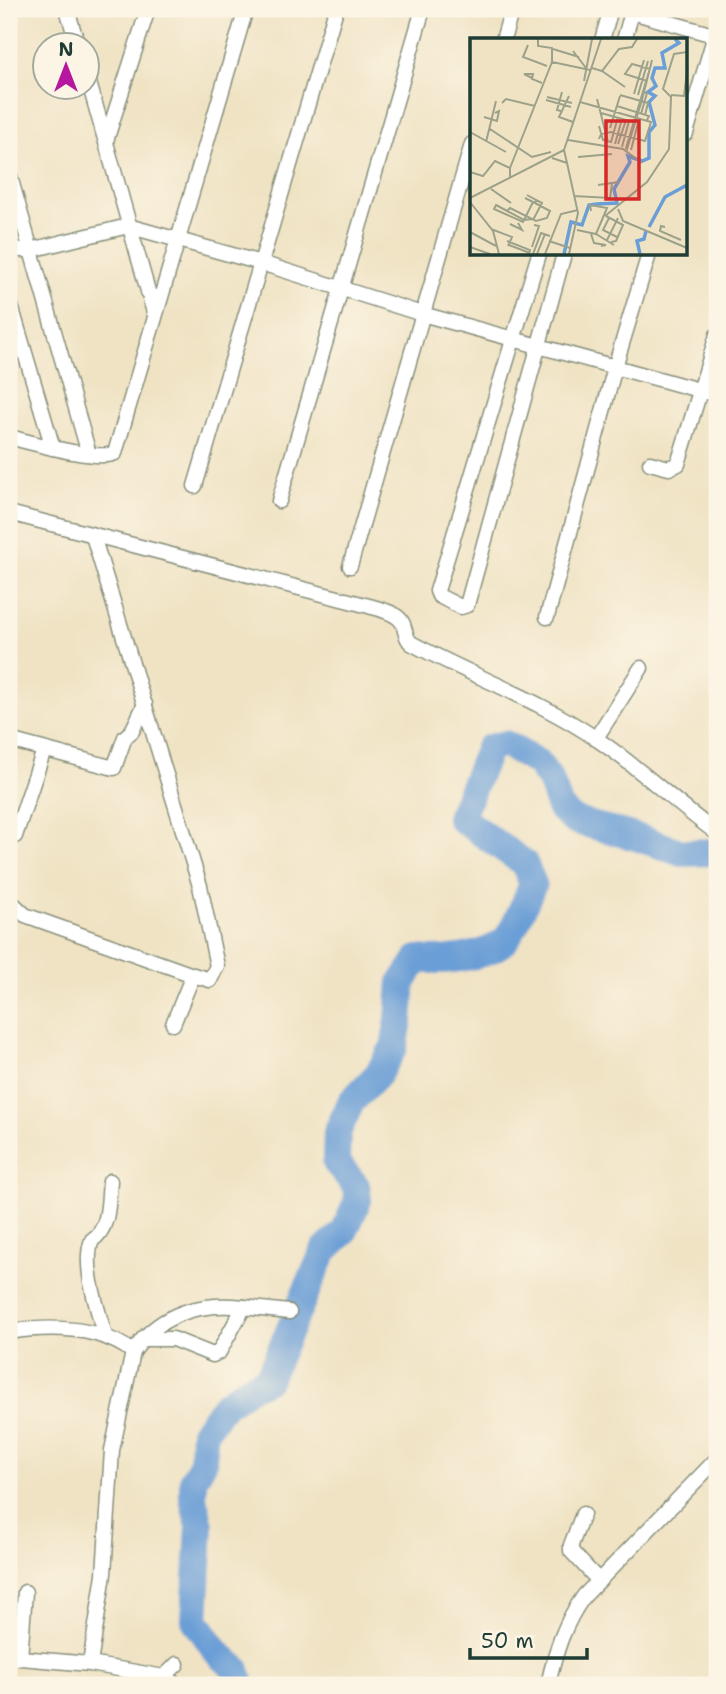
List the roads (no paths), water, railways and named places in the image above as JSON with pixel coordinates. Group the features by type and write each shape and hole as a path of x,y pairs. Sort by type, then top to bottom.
{"street":[{"path":"67,9 74,32"},
{"path":"106,142 148,9"},
{"path":"9,437 89,454 109,456 115,453 246,9"},
{"path":"195,486 336,9"},
{"path":"279,501 423,9"},
{"path":"504,38 512,9"},
{"path":"602,38 607,10"},
{"path":"625,38 632,10 716,36 688,127"},
{"path":"95,102 155,316"},
{"path":"349,566 470,151"},
{"path":"9,173 89,454"},
{"path":"9,250 31,250 128,226 261,263 422,314 717,395"},
{"path":"538,256 436,591 439,596 461,607 467,605 563,256"},
{"path":"547,617 615,367 648,256"},
{"path":"9,299 53,448"},
{"path":"650,463 668,468 678,464 717,335"},
{"path":"9,513 212,564 395,615 403,623 407,640 411,643 512,692 596,738 634,765 717,833"},
{"path":"9,900 25,915 193,975 210,980 217,966 200,886 93,536"},
{"path":"596,738 641,668"},
{"path":"9,740 114,768 125,737 132,731 145,704"},
{"path":"9,834 15,836 44,750"},
{"path":"173,1024 193,975"},
{"path":"105,1336 89,1261 92,1240 100,1235 104,1223 110,1181"},
{"path":"90,1664 104,1574 112,1450 133,1352 155,1325 165,1319 212,1306 289,1312"},
{"path":"142,1339 173,1339 213,1355 219,1352 244,1307"},
{"path":"9,1332 46,1327 105,1336 133,1352"},
{"path":"548,1685 558,1643 584,1596 717,1459"},
{"path":"583,1514 571,1551 599,1581"},
{"path":"24,1592 14,1658 90,1664 164,1677 178,1685"},
{"path":"164,1677 177,1664"}],"waterway":[{"path":"241,1685 237,1670 217,1652 195,1620 200,1526 193,1498 193,1479 203,1463 204,1432 224,1405 248,1388 268,1379 324,1251 344,1232 358,1200 356,1186 336,1162 337,1133 351,1102 378,1074 394,1047 402,982 418,959 462,958 485,952 503,942 515,924 533,884 524,863 460,818 489,748 505,744 538,763 550,780 560,808 573,820 682,853 717,852"}]}
